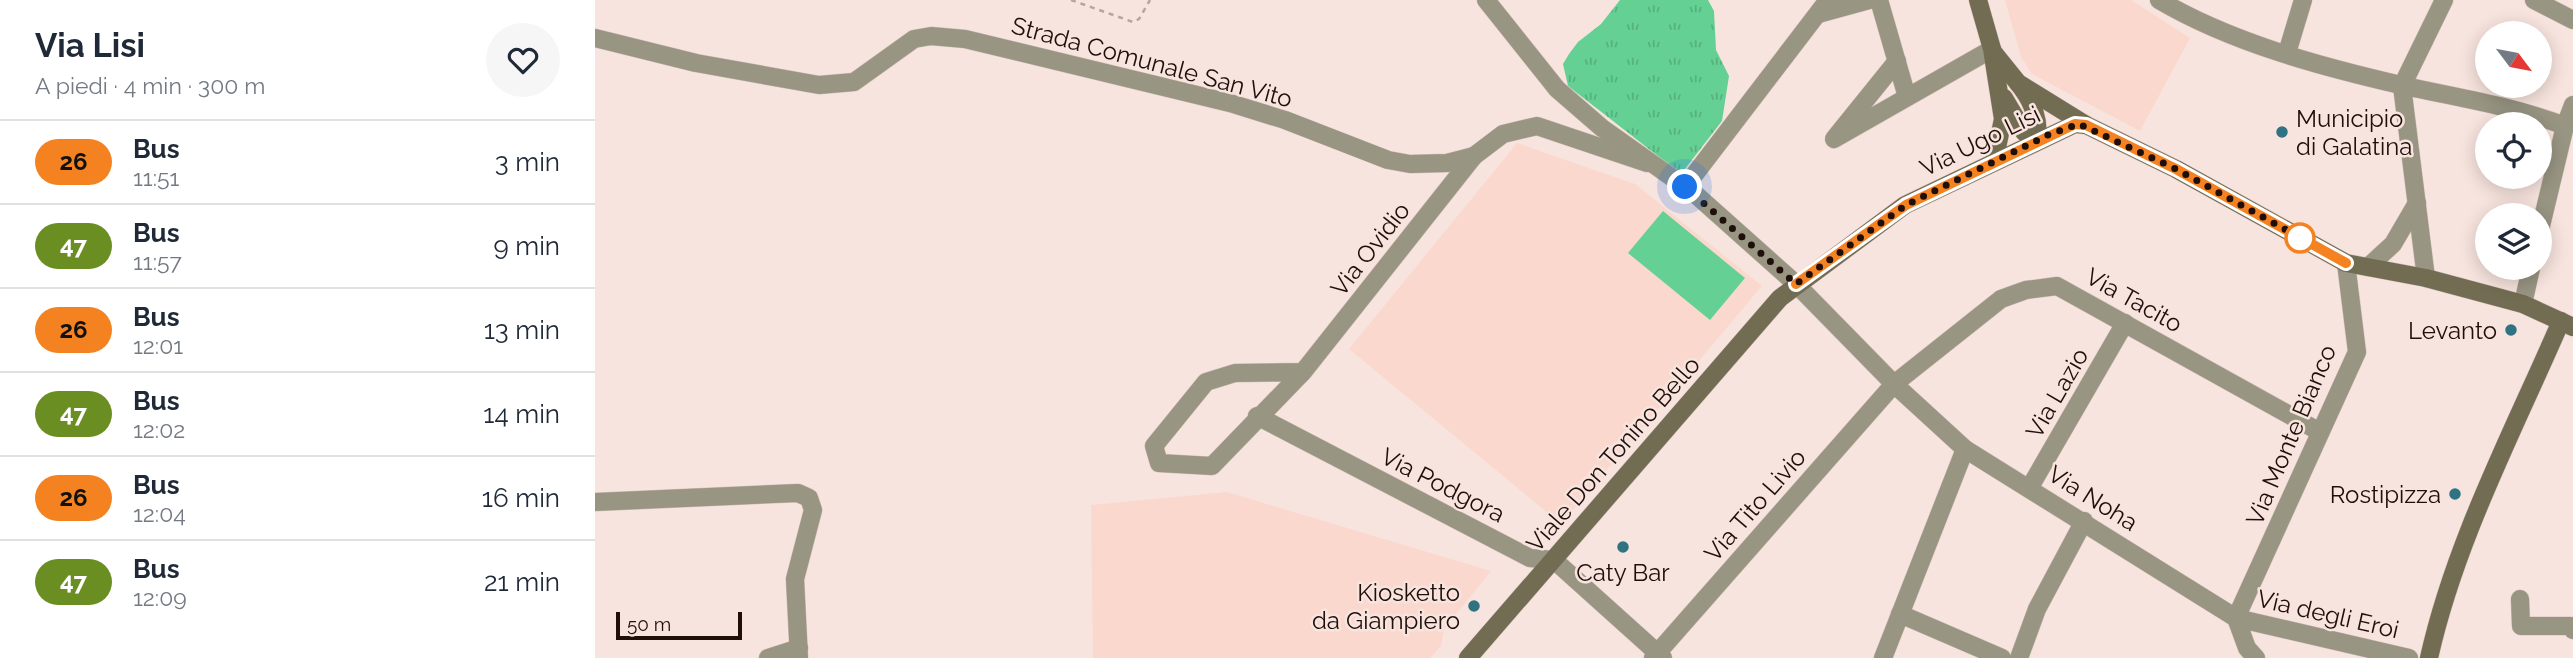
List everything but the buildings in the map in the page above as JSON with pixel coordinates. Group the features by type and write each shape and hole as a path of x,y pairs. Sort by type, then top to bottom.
{"main road":[{"path":"1978,0 1992,49 2002,107 2003,132 1994,163"},
{"path":"1992,49 1999,63 2029,98 2038,122 2037,140 2024,132 1996,82"},
{"path":"2018,83 2078,117 2086,125 2176,169 2346,263 2426,278 2523,304 2567,324 2485,493 2440,610 2429,658"},
{"name":"Via Ugo Lisi","path":"1796,284 1906,205 2037,140 2075,124 2086,125"},
{"name":"Viale Don Tonino Bello","path":"1468,658 1780,298 1796,284"}],"street":[{"path":"1486,0 1557,89 1602,128 1652,165"},
{"path":"1685,187 1823,7 1869,0"},
{"path":"1879,0 1907,97"},
{"path":"2159,0 2184,7 2207,26 2287,53 2402,86 2526,111 2564,126"},
{"path":"2287,53 2303,0"},
{"path":"2426,278 2402,86 2444,0"},
{"path":"2534,0 2573,20"},
{"name":"Strada Comunale San Vito","path":"595,38 696,63 838,86 855,82 914,39 931,36 965,39 1230,103 1285,120 1388,160 1410,164 1447,163 1474,156 1503,134 1537,126 1652,165"},
{"path":"1897,61 1834,139 1992,49"},
{"path":"2549,203 2567,148 2564,126 2573,105"},
{"name":"Via Ovidio","path":"1303,372 1235,373 1206,382 1154,446 1159,463 1212,466 1257,416 1303,372 1474,156"},
{"name":"Via Noha","path":"1652,165 1685,187 1796,284 1894,384 1965,449 2030,487 2236,618"},
{"path":"2368,267 2393,244 2417,203"},
{"name":"Via Monte Bianco","path":"2236,618 2357,352 2346,263"},
{"path":"2523,304 2528,280"},
{"name":"Via Tacito","path":"1894,384 2001,299 2026,290 2057,286 2320,432"},
{"name":"Via Lazio","path":"2030,487 2125,323"},
{"name":"Via Tito Livio","path":"1658,656 1894,384"},
{"name":"Via Podgora","path":"1257,416 1530,558 1554,560"},
{"path":"1883,658 1965,449"},
{"path":"595,502 798,493 809,498 813,510 795,579 799,653 768,658"},
{"path":"2019,658 2037,609 2084,521"},
{"path":"1554,560 1658,656"},
{"path":"2520,599 2521,626 2571,626 2573,630"},
{"path":"1901,614 2002,658"},
{"path":"2236,618 2248,648 2256,658"},
{"name":"Via degli Eroi","path":"2236,618 2409,658"}],"path":[{"path":"1071,0 1133,22 1143,14 1150,0"}],"shaded area":[{"path":"2005,0 2131,0 2190,38 2140,131 2032,74 2021,57"},
{"path":"1517,143 1635,184 1762,286 1561,524 1349,349"},
{"path":"1227,492 1491,571 1444,629 1441,646 1430,658 1093,658 1091,505"}],"green space":[{"path":"1620,0 1708,0 1714,11 1716,50 1729,76 1722,121 1681,174 1568,86 1563,64 1569,54 1578,42 1601,24"},
{"path":"1663,211 1745,278 1710,320 1628,253"}],"bus line":[{"name":"26","path":"1796,284 1906,205 2075,124 2086,125 2176,169 2346,263"}],"place":[{"name":"Municipio di Galatina","path":"2282,132"},
{"name":"Levanto","path":"2511,330"},
{"name":"Rostipizza","path":"2455,494"},
{"name":"Caty Bar","path":"1623,547"},
{"name":"Kiosketto da Giampiero","path":"1474,606"}],"route":[{"path":"1685,187 1796,284 1906,205 2050,134 2079,124 2176,169 2308,242 2300,238"}]}
